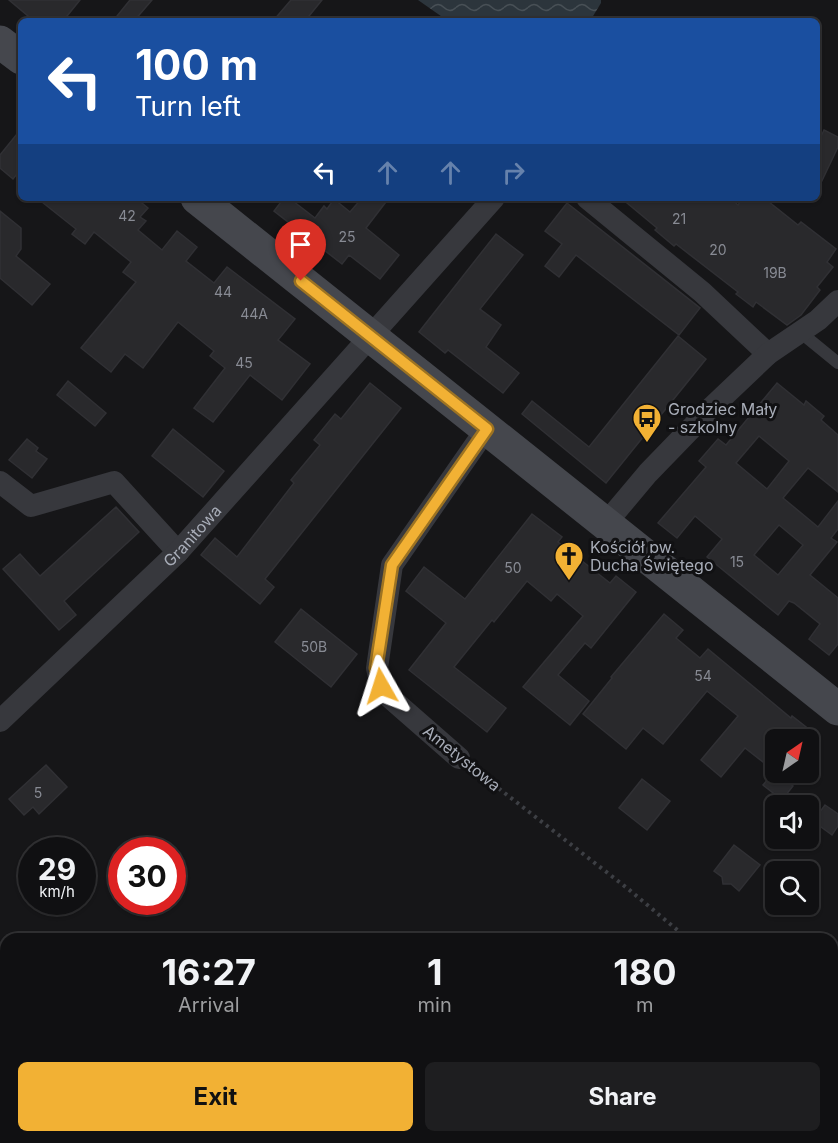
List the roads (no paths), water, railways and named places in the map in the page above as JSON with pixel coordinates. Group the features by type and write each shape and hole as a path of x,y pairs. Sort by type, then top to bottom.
{"main road":[{"path":"0,42 18,56"},
{"path":"201,201 838,709"}],"street":[{"name":"Granitowa","path":"0,721 178,552 491,201"},
{"path":"591,201 702,292 768,354"},
{"path":"606,523 648,473 709,410 768,354 818,320 838,301"},
{"name":"Ametystowa","path":"459,758 387,695 381,686 376,668 392,565 487,429"},
{"path":"0,482 31,506 114,482 178,552"}],"lane":[{"path":"800,332 838,363"}],"water":[{"path":"418,0 601,0 592,18 444,18"}],"place":[{"name":"Grodziec Mały - szkolny","path":"647,444"},
{"name":"Kościół pw. Ducha Świętego","path":"569,582"}]}
